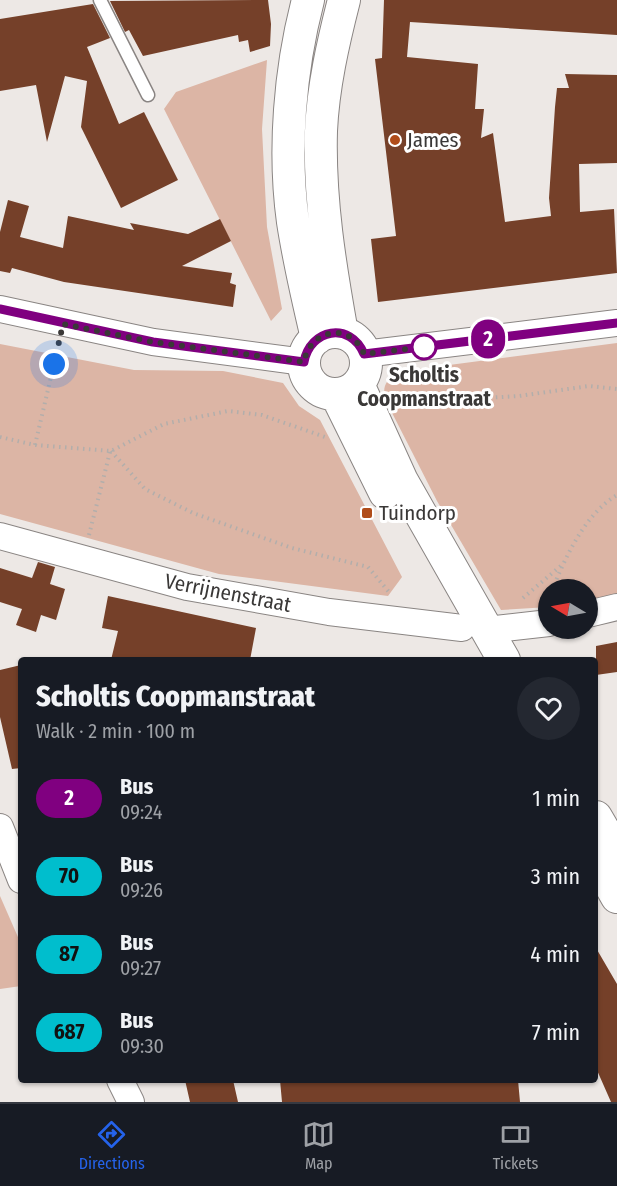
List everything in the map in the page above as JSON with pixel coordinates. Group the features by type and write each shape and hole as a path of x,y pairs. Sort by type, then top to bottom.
{"street":[{"path":"308,0 297,43 290,129 293,221 321,344"},
{"path":"0,309 153,342 321,344 356,341 364,354 364,373 347,389 315,387 307,377 321,344 324,219 321,131 331,49 344,0"},
{"path":"364,354 617,323"},
{"path":"347,389 362,422 402,481 474,629 479,657"},
{"name":"Verrijnenstraat","path":"0,536 187,587 328,612 474,629 538,624"},
{"path":"598,612 617,607"},
{"path":"474,629 501,657"},
{"path":"0,827 18,872"},
{"path":"598,832 602,862 617,897"},
{"path":"122,1083 131,1102"}],"lane":[{"path":"100,0 148,95"}],"path":[{"path":"34,446 63,324"},
{"path":"0,437 34,446 111,452 164,424 228,411 262,416 327,438 399,404 539,395 589,386 617,389"},
{"path":"90,529 111,452"},
{"path":"111,452 145,489 193,513 291,548 368,567 415,622"},
{"path":"557,579 563,564 602,504 617,495"}],"shaded area":[{"path":"267,60 262,129 267,227 282,309 271,321 164,109 176,92"},
{"path":"617,343 617,595 598,598 598,579 538,579 538,608 501,610 437,501 387,403 384,393 385,386 396,372"},
{"path":"0,344 134,370 223,371 283,383 299,406 320,420 402,577 388,596 219,574 0,514"},
{"path":"0,896 18,937 18,986 0,989"}],"building":[{"path":"268,0 271,24 270,46 250,52 248,40 239,42 238,35 143,56 129,30 125,32 110,1"},
{"path":"384,0 617,0 617,35 410,22 407,57 478,64 475,109 484,109 481,138 493,133 505,222 551,216 549,198 555,107 557,88 569,88 565,74 617,75 617,163 579,164 580,212 614,209 617,273 378,302 371,239 396,236 375,59 382,58"},
{"path":"93,4 110,38 87,47 119,124 144,112 178,180 121,208 81,127 87,81 65,76 47,142 36,85 0,91 0,19"},
{"path":"8,200 29,206 20,237 63,248 68,216 134,230 130,223 188,234 220,219 231,241 182,266 232,273 230,283 236,285 233,307 64,282 12,268 10,273 0,271 0,232"},
{"path":"38,562 55,567 50,584 65,589 56,620 41,615 36,632 16,625 22,609 0,602 0,568 32,578"},
{"path":"108,596 256,628 251,657 112,657 118,631 102,628"},
{"path":"617,642 617,672 598,675 596,646"},
{"path":"18,666 18,768 12,769 0,717 0,670"},
{"path":"598,951 617,984 617,1102 611,1102 598,1073"},
{"path":"186,1083 234,1083 238,1102 190,1102"},
{"path":"280,1083 518,1083 520,1102 282,1102"}],"bus line":[{"name":"2","path":"0,309 153,342 304,362 309,346 322,334 329,332 350,336 361,347 364,354 617,323"}],"place":[{"name":"James","path":"395,140"},
{"name":"Scholtis Coopmanstraat","path":"424,347"},
{"name":"Tuindorp","path":"367,513"}],"route":[{"path":"54,364 63,324 153,342 304,362 309,346 322,334 329,332 350,336 361,347 364,354 424,347"}]}
